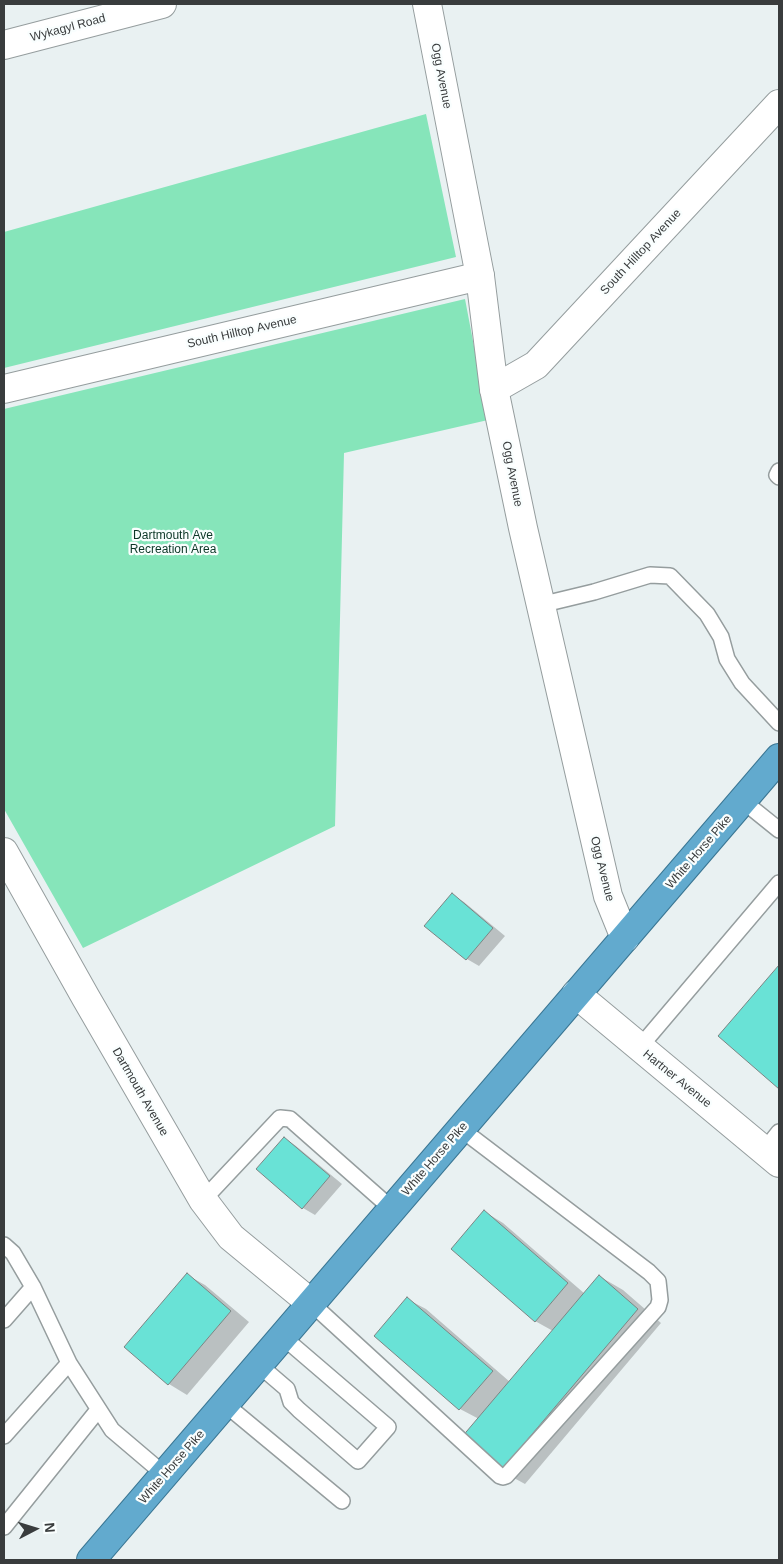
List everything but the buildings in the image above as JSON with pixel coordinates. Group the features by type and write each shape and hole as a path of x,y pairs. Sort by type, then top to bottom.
{"highway":[{"name":"White Horse Pike","path":"91,1560 779,758"}],"street":[{"name":"Wykagyl Road","path":"4,45 162,4"},
{"name":"Ogg Avenue","path":"427,4 480,276 494,389 522,528 608,896 625,938"},
{"name":"South Hilltop Avenue","path":"494,389 536,365 779,104"},
{"name":"South Hilltop Avenue","path":"4,389 480,276"},
{"name":"Dartmouth Avenue","path":"4,852 86,998 204,1200 232,1237 311,1303"},
{"name":"Hartner Avenue","path":"576,994 639,1048 774,1149"}],"lane":[{"path":"779,471 776,475 779,477"},
{"path":"540,605 594,592 650,575 670,576 707,614 722,637 727,659 742,683 779,723"},
{"path":"743,801 779,830"},
{"path":"639,1048 779,882"},
{"path":"204,1200 280,1118 290,1119 392,1209"},
{"path":"311,1303 503,1477 506,1476 658,1307 660,1290 658,1281 649,1272 461,1129"},
{"path":"4,1245 13,1253 33,1287 70,1363 98,1410 112,1430 165,1475"},
{"path":"4,1320 33,1287"},
{"path":"258,1365 287,1389 291,1402 299,1410 358,1461 388,1427 283,1337"},
{"path":"4,1436 70,1363"},
{"path":"225,1404 342,1501"},
{"path":"4,1527 98,1410"}],"green space":[{"path":"426,114 456,257 4,368 4,232"},
{"name":"Dartmouth Ave Recreation Area","path":"465,299 488,420 344,453 335,826 83,948 4,809 4,409"}]}
